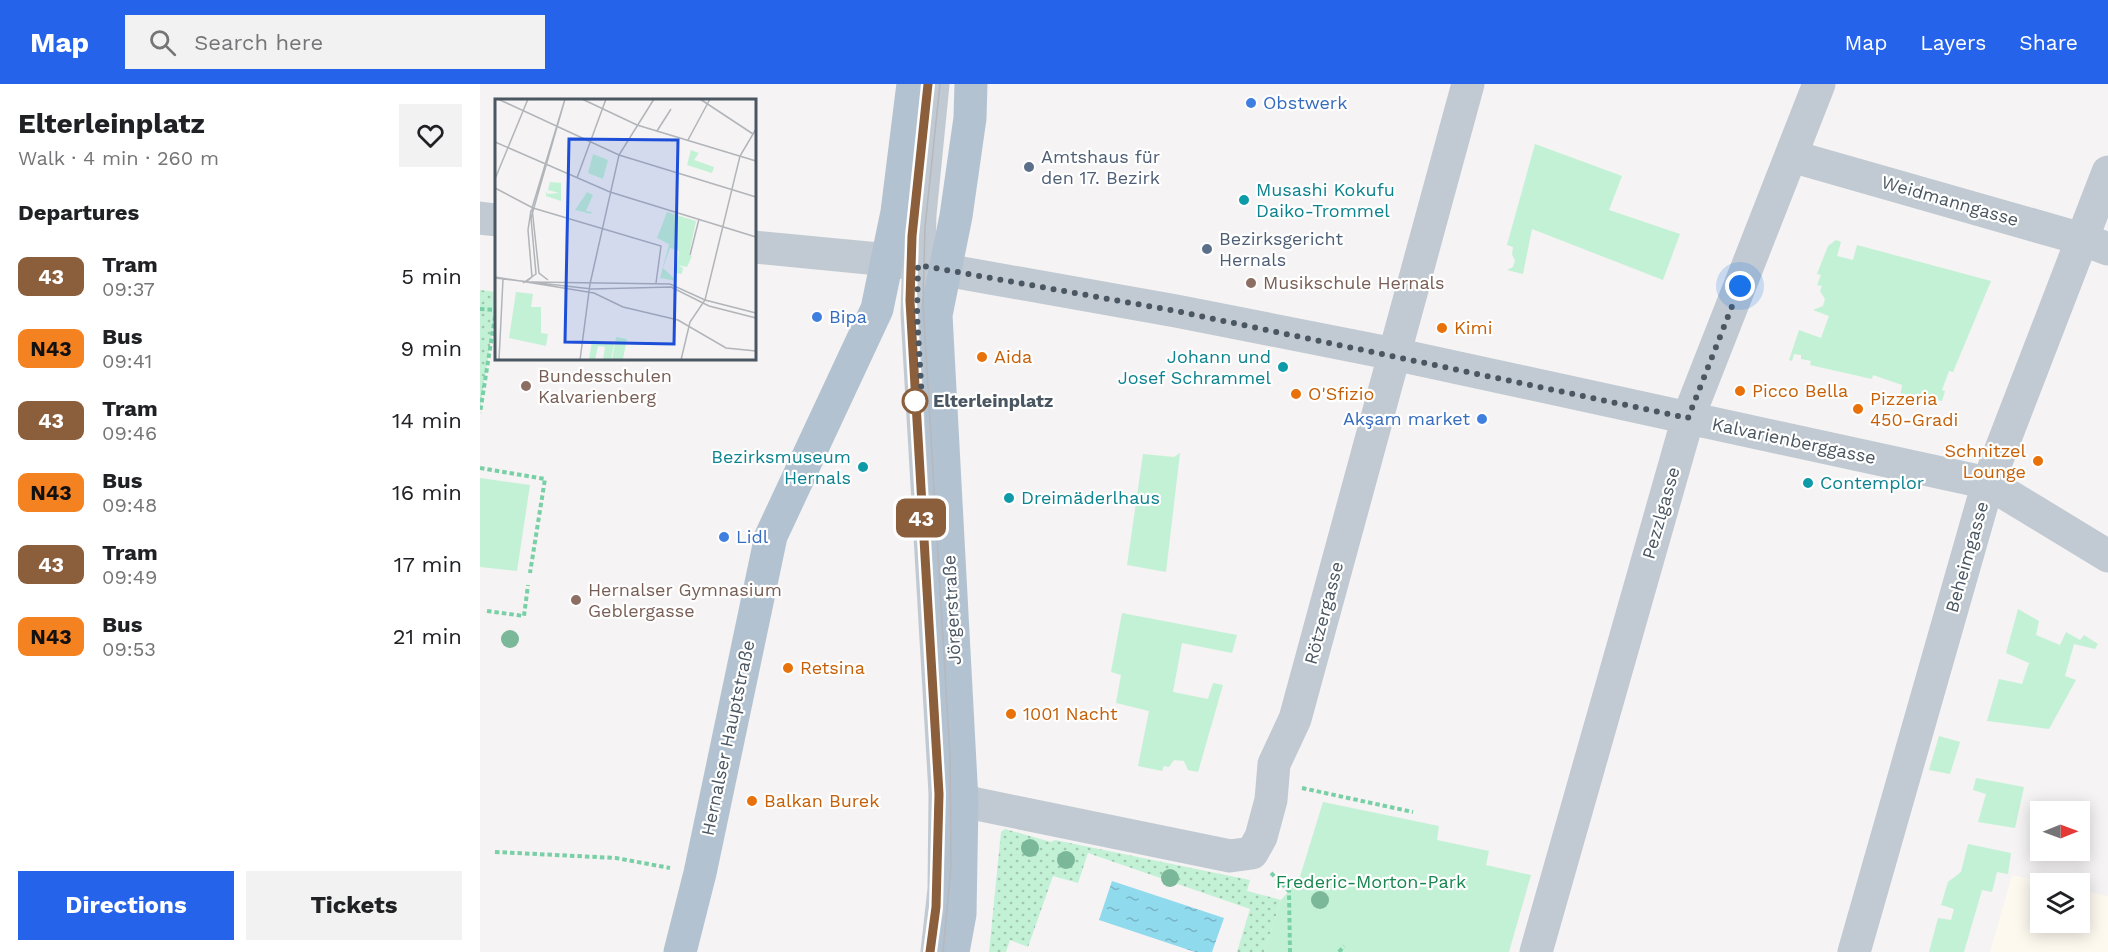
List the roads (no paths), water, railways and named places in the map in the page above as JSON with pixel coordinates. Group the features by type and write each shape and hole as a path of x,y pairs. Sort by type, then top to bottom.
{"main road":[{"path":"913,84 918,265"},
{"path":"918,265 965,153 971,84"},
{"name":"Jörgerstraße","path":"918,265 936,315 962,801 960,914 953,952"},
{"name":"Hernalser Hauptstraße","path":"680,952 700,873 771,536 877,309 918,265"}],"street":[{"path":"933,84 918,265 917,315 945,794 944,889 937,952"},
{"name":"Rötzergasse","path":"962,801 1230,855 1252,853 1261,837 1271,800 1274,764 1295,719 1468,84"},
{"name":"Pezzlgasse","path":"1536,952 1688,418 1819,84"},
{"name":"Weidmanngasse","path":"1791,156 2095,244"},
{"name":"Beheimgasse","path":"1854,952 1988,483 2095,244 2108,172"},
{"path":"480,218 495,220"},
{"name":"Kalvarienberggasse","path":"756,247 918,265 1394,354 1988,483 2108,556"}],"water":[{"path":"1112,881 1224,918 1212,952 1195,952 1099,920"}],"tram line":[{"path":"928,84 912,236 910,301 939,794 936,907 930,952"},
{"name":"43","path":"928,84 912,236 910,301 939,794 936,907 930,952"},
{"path":"940,84 925,227 923,303 950,756 951,866 943,952"}],"place":[{"name":"Obstwerk","path":"1251,103"},
{"name":"Amtshaus für den 17. Bezirk","path":"1029,167"},
{"name":"Musashi Kokufu Daiko-Trommel","path":"1244,200"},
{"name":"Bezirksgericht Hernals","path":"1207,249"},
{"name":"Musikschule Hernals","path":"1251,283"},
{"name":"Bipa","path":"817,317"},
{"name":"Kimi","path":"1442,328"},
{"name":"Aida","path":"982,357"},
{"name":"Johann und Josef Schrammel","path":"1283,367"},
{"name":"Bundesschulen Kalvarienberg","path":"526,386"},
{"name":"Picco Bella","path":"1740,391"},
{"name":"O'Sfizio","path":"1296,394"},
{"name":"Elterleinplatz","path":"915,401"},
{"name":"Pizzeria 450-Gradi","path":"1858,409"},
{"name":"Akşam market","path":"1482,419"},
{"name":"Schnitzel Lounge","path":"2038,461"},
{"name":"Bezirksmuseum Hernals","path":"863,467"},
{"name":"Contemplor","path":"1808,483"},
{"name":"Dreimäderlhaus","path":"1009,498"},
{"name":"Lidl","path":"724,537"},
{"name":"Hernalser Gymnasium Geblergasse","path":"576,600"},
{"name":"Retsina","path":"788,668"},
{"name":"1001 Nacht","path":"1011,714"},
{"name":"Balkan Burek","path":"752,801"}],"park label":[{"name":"Frederic-Morton-Park","path":"1371,882"}]}
